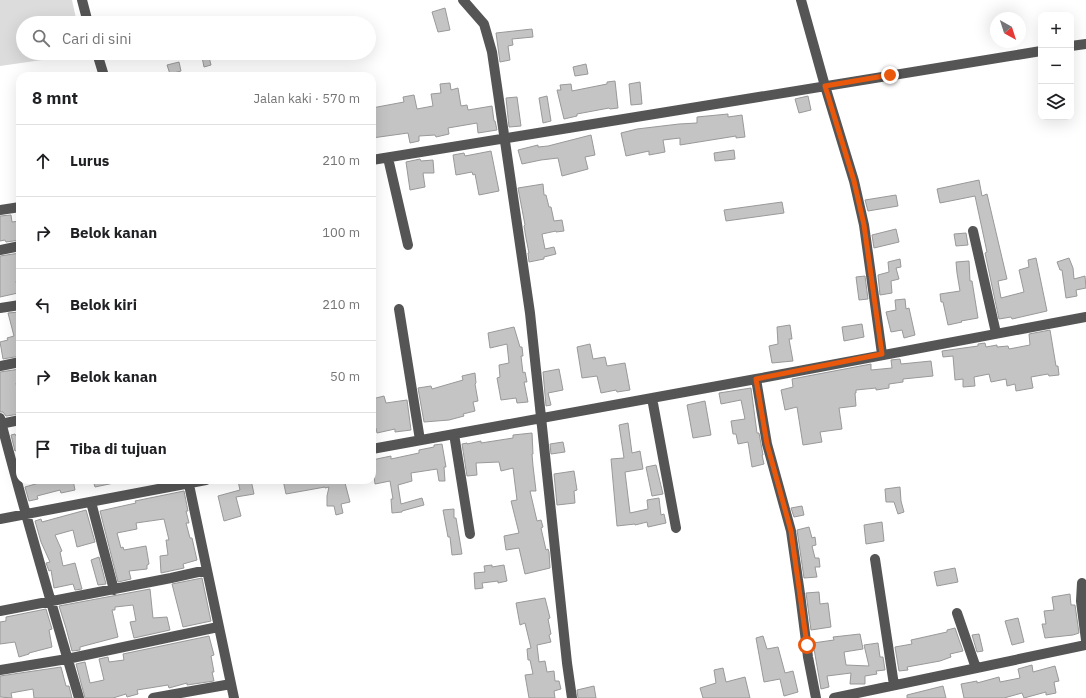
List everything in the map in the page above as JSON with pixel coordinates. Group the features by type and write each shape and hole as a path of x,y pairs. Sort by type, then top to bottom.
{"street":[{"path":"82,0 86,16"},
{"path":"463,0 484,24 492,52 530,313 540,418 572,698"},
{"path":"801,0 854,181 864,225 882,354"},
{"path":"1074,46 1086,44"},
{"path":"376,160 1038,51"},
{"path":"99,60 103,72"},
{"path":"388,158 408,245"},
{"path":"0,210 16,208"},
{"path":"973,231 996,333"},
{"path":"0,250 16,247"},
{"path":"0,308 16,306"},
{"path":"399,309 420,440"},
{"path":"376,448 1086,317"},
{"path":"0,366 16,363"},
{"path":"756,379 767,444 791,531 808,657 816,698"},
{"path":"652,398 676,528"},
{"path":"16,420 0,422 16,479"},
{"path":"454,434 470,534"},
{"path":"18,484 79,698"},
{"path":"0,519 178,484"},
{"path":"188,484 234,698"},
{"path":"91,502 114,590"},
{"path":"875,559 894,685"},
{"path":"0,611 51,600 114,590 207,570"},
{"path":"1082,582 1081,601 1086,640"},
{"path":"957,613 976,668"},
{"path":"0,670 68,659 218,627"},
{"path":"834,698 1086,645"},
{"path":"153,698 231,684"}],"shaded area":[{"path":"0,0 72,0 75,16 16,16 16,60 42,60 0,66"}],"building":[{"path":"445,8 450,30 438,32 432,12"},
{"path":"532,29 533,37 512,39 513,45 508,46 510,60 500,62 496,33"},
{"path":"203,60 210,60 211,65 204,67"},
{"path":"179,62 181,71 169,72 167,65"},
{"path":"586,64 588,74 575,76 573,67"},
{"path":"615,81 618,108 609,108 577,114 577,116 564,119 557,90 561,90 560,85 571,84 572,91"},
{"path":"640,82 642,104 631,105 629,84"},
{"path":"450,83 451,90 458,88 461,106 467,105 468,110 492,106 497,130 478,133 477,123 448,128 449,134 436,137 435,135 419,136 419,141 410,143 408,133 376,137 376,107 404,102 403,97 414,95 417,109 433,106 431,94 441,93 440,84"},
{"path":"547,96 551,121 543,123 539,98"},
{"path":"808,96 811,110 799,113 795,99"},
{"path":"517,97 521,126 509,127 506,98"},
{"path":"728,114 728,117 742,115 745,137 736,138 736,136 680,145 680,138 663,140 665,152 649,155 649,151 626,156 621,133 637,129 697,123 697,117"},
{"path":"591,135 595,155 585,157 588,169 562,176 558,158 522,164 518,150 538,145 538,147 548,146"},
{"path":"734,150 735,159 715,161 714,153"},
{"path":"491,151 499,191 479,195 475,174 473,175 472,172 456,175 453,155 464,153 465,156"},
{"path":"420,159 421,161 433,160 434,173 423,173 425,187 410,190 406,162"},
{"path":"979,180 982,196 987,194 1007,279 998,281 1001,298 1024,292 1019,270 1029,267 1028,260 1036,258 1047,311 1012,319 1011,317 999,319 975,196 940,203 937,189"},
{"path":"543,184 544,195 546,195 549,207 551,207 554,221 562,220 564,231 542,234 545,249 554,247 556,254 544,257 544,259 529,262 525,225 518,188"},
{"path":"896,195 898,206 868,211 865,200"},
{"path":"782,202 784,213 726,221 724,210"},
{"path":"11,215 12,222 16,222 16,241 0,241 0,216"},
{"path":"896,229 899,242 874,248 872,235"},
{"path":"966,233 968,245 956,246 954,234"},
{"path":"16,254 16,293 0,297 0,256"},
{"path":"1069,258 1073,268 1074,279 1085,276 1086,288 1076,290 1077,296 1066,298 1062,270 1060,270 1057,262"},
{"path":"900,259 901,267 896,268 899,279 891,281 892,293 880,295 878,275 889,272 888,262"},
{"path":"969,261 970,281 972,281 978,318 948,325 940,294 960,291 956,262"},
{"path":"865,276 868,299 859,300 856,277"},
{"path":"905,299 906,309 909,308 915,335 904,338 902,330 891,332 886,312 896,310 895,300"},
{"path":"16,312 16,357 3,359 0,342 8,340 7,338 14,336 8,313"},
{"path":"862,324 864,337 844,341 842,327"},
{"path":"790,325 792,339 789,339 793,361 772,363 769,346 778,344 777,327"},
{"path":"514,327 520,347 522,347 523,356 521,356 523,373 525,372 527,382 524,382 528,402 517,403 516,398 501,400 497,378 500,377 499,365 509,363 507,344 490,348 488,333"},
{"path":"1050,330 1059,375 1049,376 1048,374 1031,377 1033,388 1016,391 1015,384 1007,386 1006,379 991,382 989,374 974,377 975,386 963,387 963,379 955,380 953,356 943,357 942,351 978,346 978,344 985,343 986,347 997,345 997,347 1008,346 1009,349 1030,345 1029,334"},
{"path":"590,344 593,359 605,357 607,366 625,363 630,390 617,392 616,390 601,393 597,376 582,378 577,347"},
{"path":"900,359 901,364 931,361 933,376 903,379 903,382 889,384 889,388 876,390 876,388 856,390 856,406 839,408 842,429 820,432 822,442 803,445 797,407 785,410 781,390 793,387 792,379 871,364 871,370 892,368 891,360"},
{"path":"559,369 563,390 548,393 551,405 546,406 543,372"},
{"path":"16,370 16,415 6,416 3,412 0,412 0,372"},
{"path":"475,373 478,401 473,402 475,411 449,420 424,422 418,388 431,386 432,389 463,380 462,376"},
{"path":"751,388 757,433 759,433 764,464 752,467 748,442 738,444 736,434 733,434 731,421 745,419 741,400 721,404 719,393"},
{"path":"384,396 386,403 407,400 411,430 395,432 395,429 377,433 376,398"},
{"path":"705,401 711,435 693,438 687,405"},
{"path":"628,423 632,453 640,451 643,469 625,472 630,513 648,509 647,500 659,498 661,515 664,514 666,523 648,527 647,522 635,525 617,526 611,459 624,458 619,425"},
{"path":"532,433 532,454 536,491 530,491 537,521 541,520 543,527 541,528 546,550 548,549 549,552 550,568 525,574 519,548 506,550 504,536 519,533 511,501 517,500 513,468 501,471 499,462 476,463 477,475 467,476 462,444 481,441 481,443 513,438 513,435"},
{"path":"15,434 16,436 15,451 11,435"},
{"path":"563,442 565,452 551,454 550,444"},
{"path":"442,444 446,467 444,467 445,481 439,481 437,469 411,473 412,481 398,485 401,504 422,498 424,505 402,512 392,513 391,499 393,499 390,481 376,484 376,459 391,456 391,459 419,453 419,450 434,447 434,445"},
{"path":"656,465 663,494 652,496 646,467"},
{"path":"574,471 577,490 574,491 575,503 557,505 554,474"},
{"path":"36,484 74,484 75,490 61,493 60,490 37,496 38,499 29,501 25,487"},
{"path":"94,484 109,484 95,487"},
{"path":"239,484 252,484 254,494 236,497 241,516 224,521 218,496 240,490"},
{"path":"284,484 345,484 350,502 341,504 343,513 336,515 334,506 327,506 329,487 286,494"},
{"path":"900,487 901,501 904,512 898,514 894,502 886,502 885,489"},
{"path":"184,491 189,523 186,523 190,538 192,538 197,560 183,564 184,568 161,573 160,556 168,555 166,540 169,540 164,519 136,523 137,529 117,533 121,548 123,547 124,550 146,546 149,564 147,565 147,569 129,571 131,579 118,582 100,511 136,503 135,501"},
{"path":"802,506 804,515 794,517 791,508"},
{"path":"454,509 454,518 456,518 462,554 452,555 450,537 448,537 443,510"},
{"path":"86,510 95,542 77,547 73,530 55,535 62,551 60,552 63,566 75,563 82,589 75,590 73,584 54,588 51,570 49,571 46,563 50,562 41,542 35,521 41,519 42,522"},
{"path":"882,522 884,541 866,544 864,525"},
{"path":"809,527 812,538 815,537 816,545 812,546 815,558 819,558 820,567 815,567 817,577 804,578 797,530"},
{"path":"99,557 106,584 98,585 91,560"},
{"path":"492,565 492,567 504,565 507,581 498,583 498,581 482,583 483,588 475,589 474,573 485,572 484,566"},
{"path":"955,568 958,582 937,586 934,572"},
{"path":"202,578 211,621 183,627 172,584"},
{"path":"150,589 153,618 167,617 170,630 134,638 130,622 136,621 133,605 115,607 115,610 112,610 118,637 80,647 80,650 72,651 59,606"},
{"path":"819,592 820,604 828,603 831,627 811,630 806,593"},
{"path":"1070,594 1071,605 1075,605 1079,633 1045,638 1042,624 1046,624 1044,611 1054,610 1052,597"},
{"path":"545,598 550,618 548,619 551,642 537,645 539,662 545,661 547,672 554,671 555,681 559,681 561,689 554,691 555,698 529,698 525,675 533,674 530,660 528,660 527,649 531,648 525,623 520,625 516,603"},
{"path":"46,609 52,629 49,630 52,647 19,657 15,642 0,644 0,622 6,621 6,617"},
{"path":"1018,618 1024,642 1012,645 1005,621"},
{"path":"955,628 963,651 950,654 951,657 940,661 907,667 908,670 899,671 895,647 912,644 911,640 947,632 947,630"},
{"path":"860,634 863,649 844,652 846,665 869,666 864,645 878,643 880,657 883,657 885,670 876,671 877,674 865,676 865,684 850,684 851,673 827,676 829,687 821,689 813,643 834,640 833,637"},
{"path":"979,634 983,651 977,652 972,635"},
{"path":"209,636 214,655 211,656 214,681 187,685 187,683 169,688 168,685 137,690 138,694 127,697 126,694 113,698 85,698 76,664 85,662 90,683 104,680 99,659 108,657 109,662 124,660 123,654"},
{"path":"763,636 767,649 778,647 785,673 793,671 798,692 784,696 780,679 764,682 756,638"},
{"path":"1032,665 1033,672 1055,666 1059,681 1054,682 1056,693 1046,695 1046,692 1024,698 1022,693 1004,698 964,698 961,684 977,681 977,683 999,677 1000,682 1020,678 1018,669"},
{"path":"61,667 66,686 69,686 72,698 34,698 33,689 11,693 12,698 0,697 0,676"},
{"path":"723,668 726,682 745,677 750,698 703,698 700,688 716,683 714,670"},
{"path":"594,686 596,698 578,698 577,690"},
{"path":"943,686 946,698 907,698 907,695"}],"route":[{"path":"807,645 791,531 767,444 756,379 882,354 864,225 854,181 825,86 890,75"}]}
